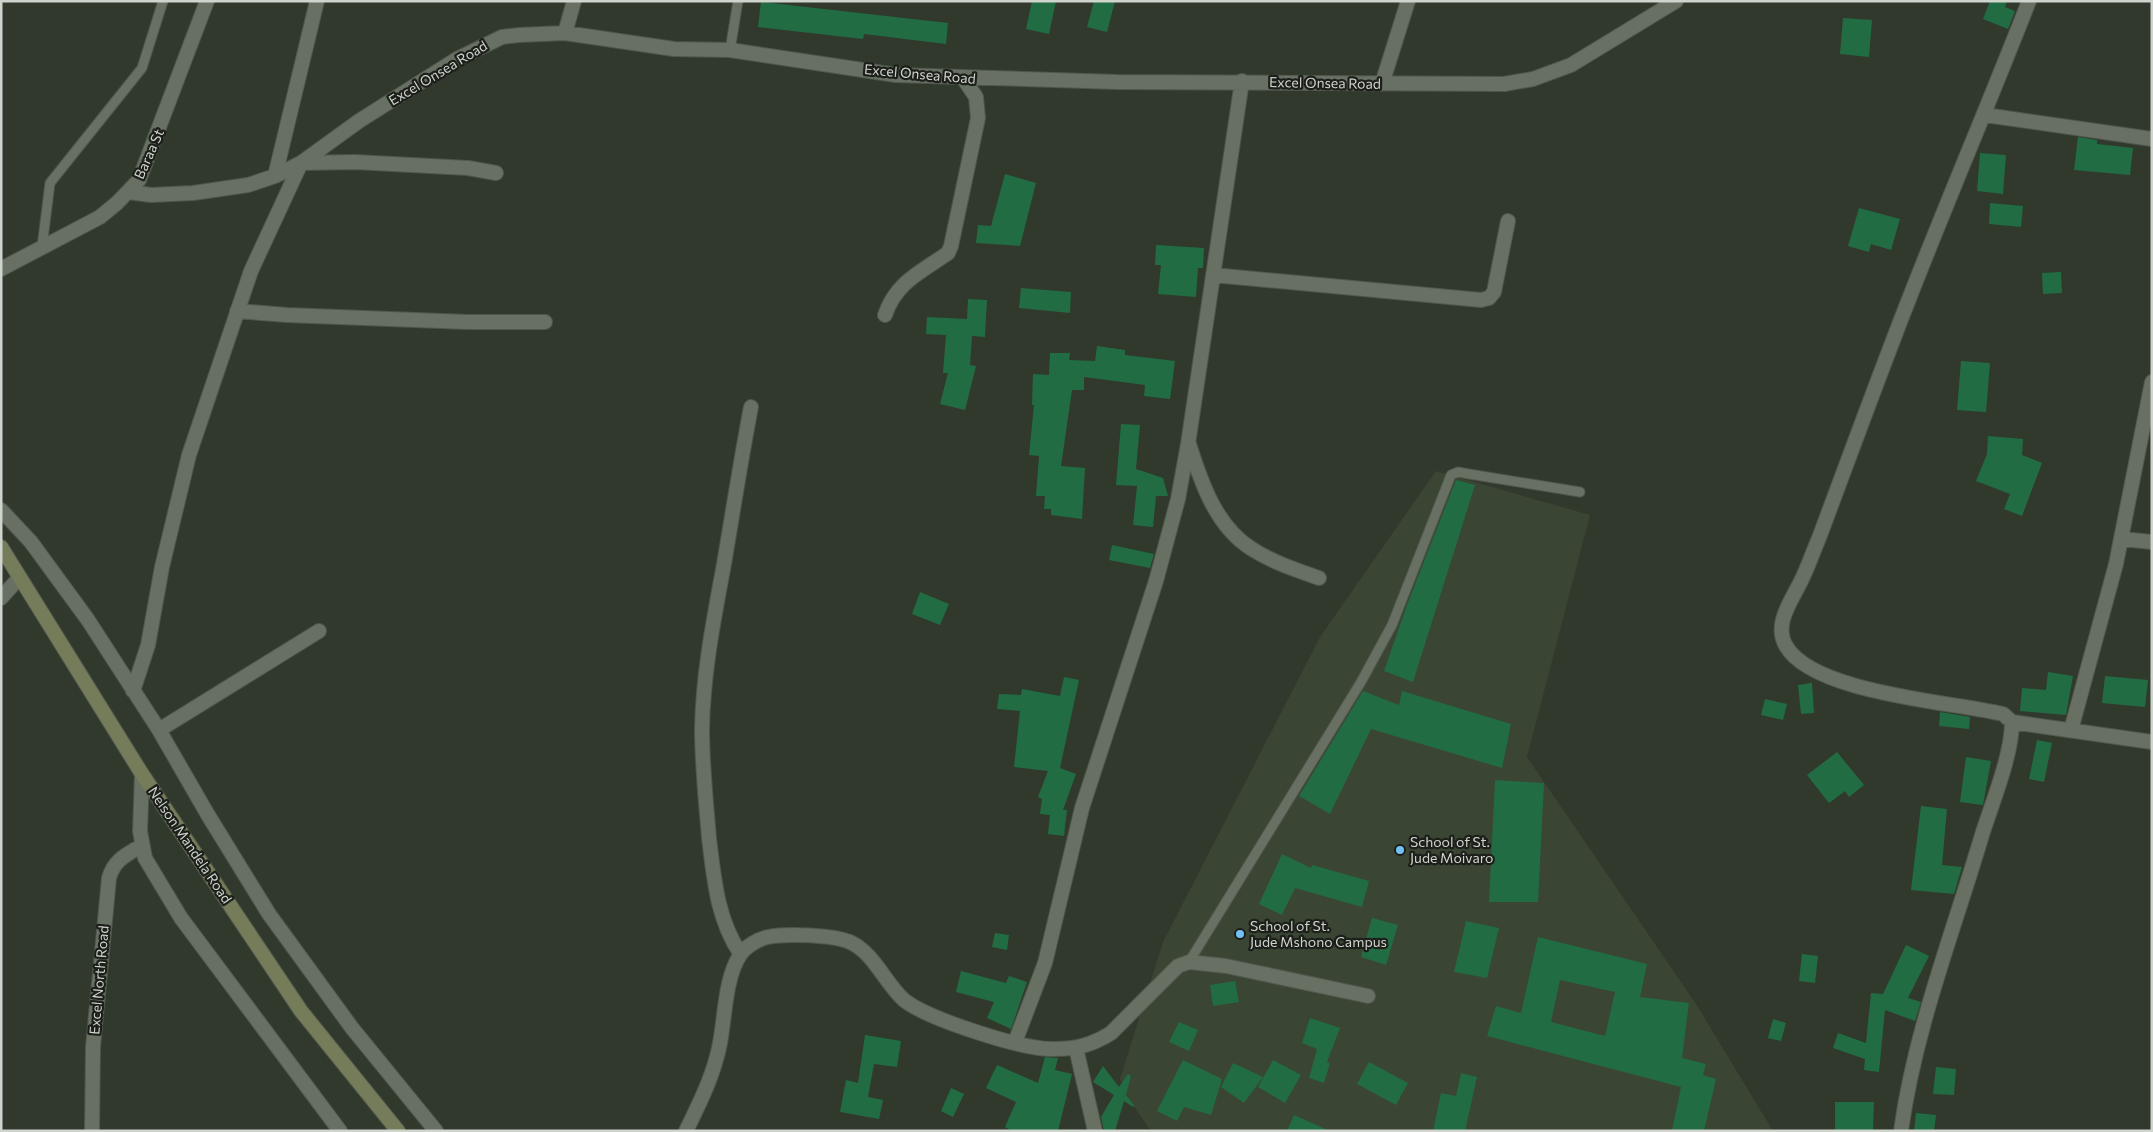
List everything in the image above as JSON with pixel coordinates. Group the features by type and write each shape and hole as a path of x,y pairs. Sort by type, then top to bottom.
{"main road":[{"name":"Nelson Mandela Road","path":"1,547 142,774 301,1011 398,1131"}],"street":[{"name":"Baraa St","path":"1,269 100,216 139,180 207,1"},
{"path":"275,176 317,1"},
{"path":"565,33 574,1"},
{"path":"1382,84 1408,1"},
{"name":"Excel Onsea Road","path":"128,192 160,196 193,193 248,185 275,176 301,162 391,100 457,59 502,37 565,33 674,49 730,50 896,75 1117,82 1242,81 1504,84 1533,79 1571,65 1663,6 1676,1"},
{"path":"2029,1 1985,115 1908,300 1813,552 1782,621 1782,634 1785,645 1792,654 1804,664 1826,676 1894,694 2003,714 2012,722 2152,742"},
{"path":"885,315 893,295 905,282 948,254 951,246 978,118 976,97 963,78"},
{"path":"1015,1042 1045,963 1082,808 1156,581 1178,499 1188,444 1242,81"},
{"path":"1985,115 2152,139"},
{"path":"133,691 148,646 176,505 236,311 251,271 301,162 354,162 468,168 496,173"},
{"path":"1213,275 1481,300 1489,298 1494,292 1508,222"},
{"path":"236,311 287,315 467,322 545,322"},
{"path":"2071,730 2101,625 2122,539 2152,382"},
{"path":"740,954 726,929 717,895 706,802 702,731 709,646 733,499 751,407"},
{"path":"1188,444 1207,494 1219,515 1233,533 1258,552 1280,564 1319,578"},
{"path":"1,510 31,542 58,578 159,730 208,815 274,922 346,1020 436,1131"},
{"path":"2122,539 2152,542"},
{"path":"1,598 19,578"},
{"path":"159,730 319,632"},
{"path":"1901,1131 1912,1067 1923,1020 1986,824 2011,737 2012,722"},
{"path":"142,774 141,846 145,858 170,902 340,1131"},
{"name":"Excel North Road","path":"92,1131 93,1046 109,878 112,868 119,858 141,846"},
{"path":"686,1131 710,1082 720,1044 734,965 740,954 752,944 766,937 795,936 849,942 862,950 904,1000 925,1012 956,1025 1015,1042 1051,1049 1076,1048 1090,1045 1111,1033 1178,966 1188,962 1226,966 1368,996"},
{"path":"1076,1048 1095,1131"}],"lane":[{"path":"42,247 50,183 142,68 162,1"},
{"path":"730,50 738,1"},
{"path":"1188,962 1369,667 1392,625 1451,475 1458,472 1580,492"}],"shaded area":[{"name":"School of St. Jude Moivaro","path":"1436,471 1590,515 1527,757 1696,1004 1773,1131 1151,1131 1126,1095 1120,1079 1163,942 1320,637"}],"building":[{"path":"1032,1 1056,1 1049,34 1026,29"},
{"path":"1094,1 1115,1 1107,32 1087,27"},
{"path":"1990,1 2007,1 2005,7 2015,11 2008,29 1983,19"},
{"path":"761,2 948,23 946,44 864,34 863,39 758,27"},
{"path":"1843,18 1872,20 1869,57 1840,54"},
{"path":"2078,137 2097,140 2097,144 2133,148 2130,175 2074,170"},
{"path":"1980,153 2006,155 2003,194 1977,191"},
{"path":"1005,174 1036,183 1020,246 976,243 978,225 991,226"},
{"path":"1990,203 2023,206 2021,227 1989,224"},
{"path":"1859,208 1900,219 1891,250 1871,244 1869,252 1848,246"},
{"path":"1156,245 1204,248 1203,268 1198,268 1196,297 1158,294 1161,265 1155,265"},
{"path":"2061,272 2062,293 2043,294 2042,273"},
{"path":"1021,288 1071,292 1070,313 1019,308"},
{"path":"968,299 987,300 985,337 972,336 970,365 976,366 965,410 940,404 948,373 943,373 946,335 926,334 927,317 967,319"},
{"path":"1097,346 1125,350 1125,355 1175,361 1170,399 1144,396 1145,385 1084,377 1084,390 1072,390 1061,466 1085,468 1082,519 1051,515 1051,509 1044,509 1045,496 1036,496 1039,456 1029,455 1034,405 1032,405 1033,374 1049,375 1050,353 1070,353 1069,360 1095,361"},
{"path":"1961,361 1990,363 1986,412 1957,410"},
{"path":"1121,424 1140,425 1136,469 1163,478 1168,496 1156,496 1153,527 1133,525 1137,486 1116,485"},
{"path":"1988,436 2023,439 2022,455 2042,463 2022,516 2004,509 2010,494 1976,481 1987,454"},
{"path":"1456,480 1475,485 1413,682 1384,671 1407,605"},
{"path":"1112,545 1154,554 1150,568 1109,560"},
{"path":"920,592 949,604 940,625 912,614"},
{"path":"2048,672 2073,676 2066,715 2020,711 2022,688 2046,690"},
{"path":"2105,676 2148,680 2145,707 2102,703"},
{"path":"1064,677 1079,680 1060,768 1076,774 1063,810 1067,810 1064,836 1048,834 1050,815 1040,814 1042,799 1038,797 1048,771 1014,767 1020,711 997,709 999,694 1021,695 1022,689 1060,696"},
{"path":"1812,683 1814,713 1801,714 1798,685"},
{"path":"1363,691 1399,705 1402,691 1511,724 1502,768 1371,729 1330,814 1299,796"},
{"path":"1765,699 1787,704 1783,720 1761,715"},
{"path":"1940,712 1970,717 1969,729 1939,726"},
{"path":"2037,740 2052,743 2044,782 2029,779"},
{"path":"1837,752 1864,785 1849,797 1845,791 1829,803 1807,775"},
{"path":"1966,757 1991,761 1983,805 1960,802"},
{"path":"1495,780 1544,783 1538,902 1489,902"},
{"path":"1921,806 1947,809 1942,865 1962,867 1954,894 1911,890"},
{"path":"1282,854 1311,868 1312,865 1369,881 1362,907 1295,888 1282,915 1259,904"},
{"path":"1372,918 1398,925 1386,965 1361,957"},
{"path":"1466,921 1499,928 1487,978 1454,972"},
{"path":"995,933 1009,935 1007,950 992,947"},
{"path":"1538,937 1647,964 1640,997 1689,1003 1682,1058 1706,1064 1703,1075 1716,1079 1704,1131 1672,1131 1681,1087 1487,1036 1496,1006 1521,1013","holes":["1560,980 1615,992 1605,1036 1551,1022"]},
{"path":"1906,945 1929,956 1908,998 1921,1002 1915,1021 1885,1010 1879,1072 1864,1070 1865,1059 1833,1048 1838,1033 1866,1043 1871,993 1883,994"},
{"path":"1802,954 1818,956 1815,983 1799,981"},
{"path":"961,971 1006,983 1009,976 1027,982 1011,1029 987,1018 994,1002 956,992"},
{"path":"1235,981 1239,1002 1213,1006 1210,985"},
{"path":"1310,1018 1340,1028 1327,1062 1330,1063 1324,1083 1309,1078 1317,1049 1302,1043"},
{"path":"1773,1019 1786,1023 1781,1041 1768,1038"},
{"path":"1179,1022 1198,1030 1189,1051 1169,1042"},
{"path":"865,1035 901,1041 897,1067 874,1064 868,1097 883,1100 879,1119 840,1112 846,1080 858,1083"},
{"path":"1045,1057 1058,1058 1055,1070 1072,1074 1058,1131 1012,1131 1005,1127 1016,1102 986,1088 997,1065 1038,1083"},
{"path":"1183,1060 1222,1079 1211,1115 1184,1107 1177,1121 1157,1111"},
{"path":"1273,1060 1301,1075 1285,1103 1258,1087"},
{"path":"1369,1062 1408,1083 1396,1105 1357,1084"},
{"path":"1233,1063 1263,1077 1244,1103 1221,1087"},
{"path":"1103,1066 1119,1087 1128,1074 1131,1076 1126,1095 1134,1105 1133,1107 1124,1101 1115,1131 1104,1131 1101,1117 1114,1095 1093,1082"},
{"path":"1936,1067 1956,1069 1954,1095 1933,1094"},
{"path":"1461,1073 1477,1077 1465,1131 1433,1131 1441,1093 1456,1096"},
{"path":"951,1088 964,1094 953,1117 941,1111"},
{"path":"1835,1102 1874,1102 1873,1131 1835,1131"},
{"path":"1916,1113 1936,1115 1934,1131 1914,1131"},
{"path":"1294,1115 1330,1131 1287,1131"}],"place":[{"name":"School of St. Jude Moivaro","path":"1400,850"},
{"name":"School of St. Jude Mshono Campus","path":"1240,934"}]}
